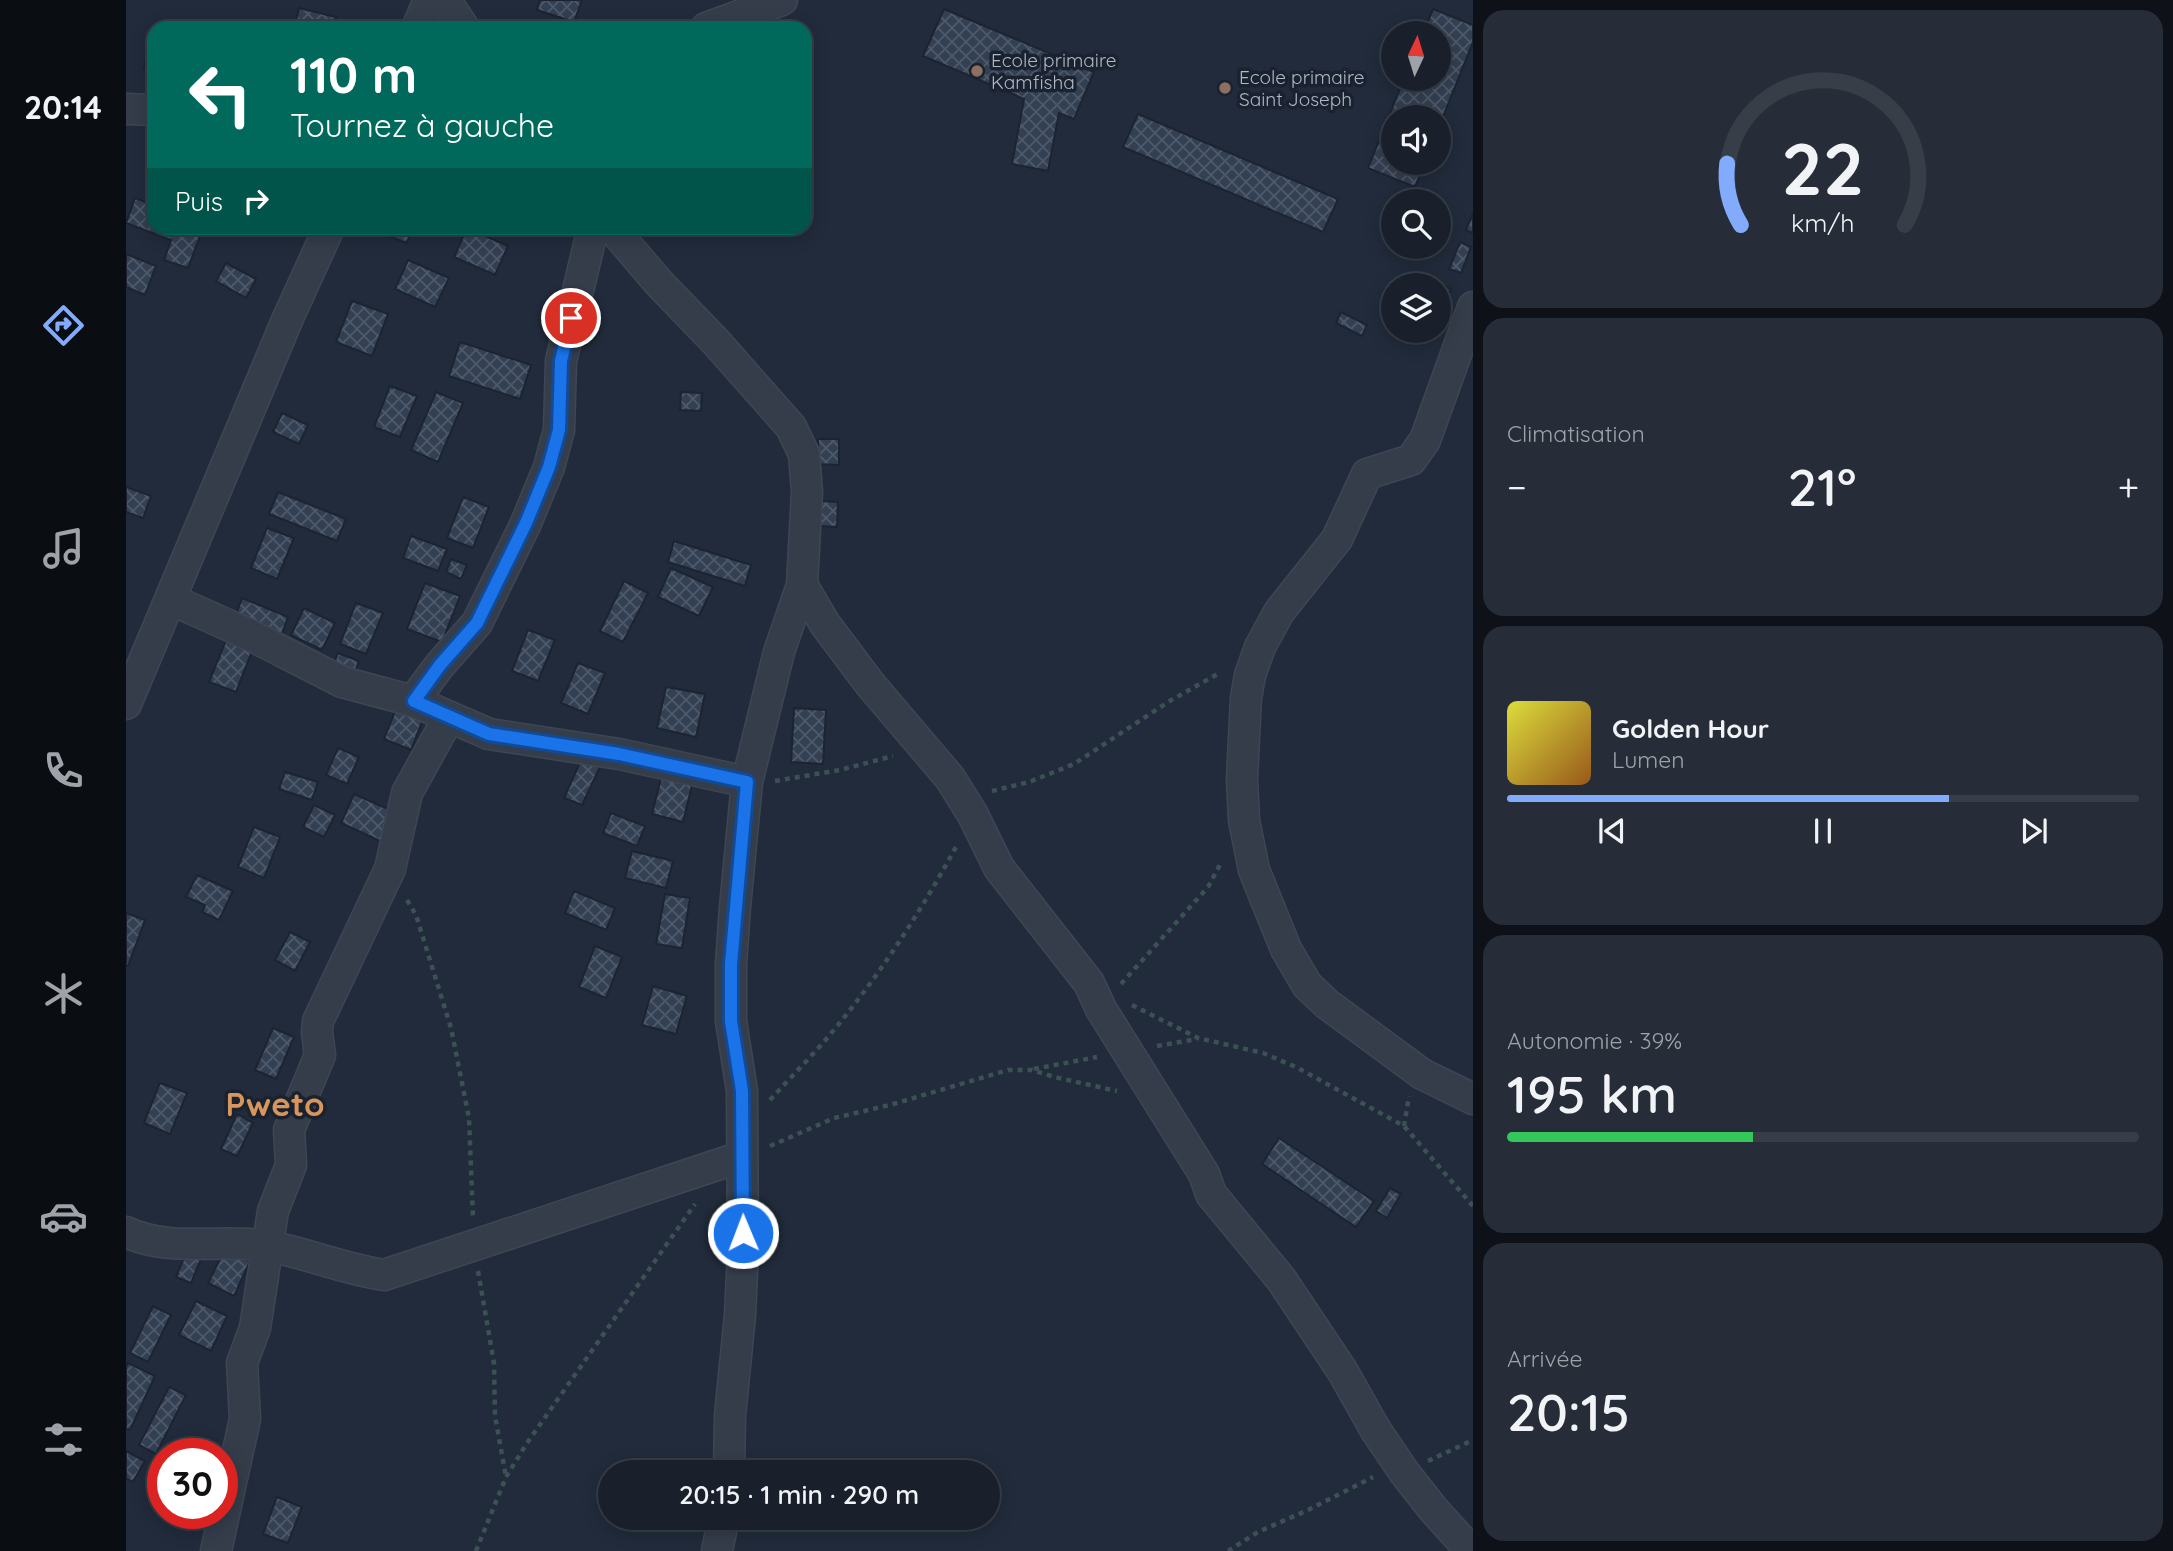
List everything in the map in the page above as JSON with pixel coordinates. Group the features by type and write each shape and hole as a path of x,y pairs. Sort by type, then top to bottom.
{"street":[{"path":"420,21 429,0"},
{"path":"445,0 459,21"},
{"path":"725,21 782,0"},
{"path":"126,109 147,110"},
{"path":"126,704 172,600 288,318 326,235"},
{"path":"414,701 440,665 477,623 526,523 549,467 559,430 561,361 591,235"},
{"path":"618,235 791,427 804,454 807,492 802,585 779,652 747,782 731,964 731,1021 742,1091 743,1252 730,1416 729,1460"},
{"path":"1473,306 1425,440 1411,460 1367,474 1337,539 1279,612 1265,635 1250,675 1246,698 1242,779 1244,820 1254,870 1286,949 1307,985 1328,1004 1422,1074 1473,1099"},
{"path":"802,585 825,624 870,684 956,787 999,868 1100,988 1101,1009 1204,1174 1211,1194 1281,1279 1404,1472 1471,1551"},
{"path":"172,600 248,634 342,682 414,701 489,734 619,754 747,782"},
{"path":"216,1551 245,1419 242,1363 255,1328 273,1211 291,1165 291,1121 320,1055 318,1021 390,869 407,793 449,717"},
{"path":"126,1232 134,1236 172,1242 268,1246 384,1275 741,1157"},
{"path":"717,1551 721,1530"}],"path":[{"path":"747,782 782,780 840,770 923,745"},
{"path":"1100,988 1133,973 1208,887 1244,820"},
{"path":"390,869 416,915 451,1028 469,1118 473,1244 494,1363 495,1416 506,1477"},
{"path":"1100,988 1198,1038 1264,1053 1296,1067 1404,1126 1473,1206"},
{"path":"741,1157 795,1137 834,1118 890,1105 1008,1070 1032,1070 1156,1099"},
{"path":"476,1551 506,1477 699,1198 712,1165"},
{"path":"1228,1551 1258,1532 1308,1510 1366,1479 1404,1472 1473,1440"}],"building":[{"path":"540,0 582,0 574,21 537,10"},
{"path":"299,8 336,17 335,21 296,21"},
{"path":"944,9 1094,72 1074,119 1059,113 1048,171 1012,164 1024,99 923,56"},
{"path":"1433,9 1473,25 1473,42 1448,105 1393,105 1399,91 1451,91 1451,21 1428,21"},
{"path":"1138,114 1338,199 1323,232 1123,147"},
{"path":"1381,136 1381,173 1368,168"},
{"path":"1385,175 1420,175 1415,187"},
{"path":"135,198 147,202 147,231 126,223"},
{"path":"1473,213 1473,233 1466,230"},
{"path":"158,235 200,235 188,268 164,260 171,240"},
{"path":"385,235 410,235 407,243"},
{"path":"464,235 483,235 508,246 495,275 454,257"},
{"path":"1460,242 1471,247 1461,273 1449,269"},
{"path":"126,254 156,266 145,295 126,287"},
{"path":"408,260 449,278 435,307 395,289"},
{"path":"226,263 256,279 246,298 216,281"},
{"path":"352,301 388,314 372,356 336,342"},
{"path":"1341,312 1367,325 1362,336 1336,323"},
{"path":"460,342 531,365 520,399 449,376"},
{"path":"390,386 417,396 400,437 374,427"},
{"path":"436,392 463,403 438,462 411,450"},
{"path":"681,392 702,393 701,411 680,410"},
{"path":"282,413 308,425 299,444 273,432"},
{"path":"818,439 839,439 839,465 818,464"},
{"path":"126,487 151,496 143,518 126,512"},
{"path":"278,492 346,519 337,541 269,514"},
{"path":"463,497 489,507 473,548 447,538"},
{"path":"818,501 838,502 837,527 817,526"},
{"path":"267,528 294,538 277,579 251,568"},
{"path":"411,536 447,549 438,571 403,558"},
{"path":"674,541 751,565 745,586 668,562"},
{"path":"451,559 467,565 461,579 446,572"},
{"path":"671,568 713,587 699,616 658,597"},
{"path":"624,581 648,593 623,642 600,631"},
{"path":"425,583 460,596 442,642 407,629"},
{"path":"242,598 288,617 281,636 235,617"},
{"path":"356,603 383,613 366,654 340,644"},
{"path":"304,608 335,623 322,650 291,635"},
{"path":"528,630 555,640 538,681 512,671"},
{"path":"226,640 252,651 236,692 209,682"},
{"path":"338,653 359,661 353,677 332,668"},
{"path":"578,663 605,673 588,714 561,703"},
{"path":"666,687 705,694 696,737 657,728"},
{"path":"794,708 826,710 823,764 791,762"},
{"path":"396,709 423,719 411,750 384,739"},
{"path":"338,748 359,757 347,784 326,775"},
{"path":"582,758 600,767 582,805 564,798"},
{"path":"285,772 318,782 312,800 279,789"},
{"path":"662,774 693,781 683,822 652,814"},
{"path":"354,794 395,812 382,842 341,823"},
{"path":"314,805 335,815 324,837 303,827"},
{"path":"611,813 645,826 637,846 603,833"},
{"path":"254,827 280,837 264,878 238,867"},
{"path":"632,851 673,861 666,888 625,878"},
{"path":"197,875 233,891 219,920 202,912 205,905 186,897"},
{"path":"574,891 615,908 606,930 565,913"},
{"path":"665,894 690,898 682,948 656,944"},
{"path":"126,913 145,920 128,966 126,965"},
{"path":"290,932 310,942 295,971 275,960"},
{"path":"595,946 622,957 606,998 579,987"},
{"path":"653,986 687,996 676,1034 642,1025"},
{"path":"273,1028 294,1037 276,1079 255,1070"},
{"path":"160,1083 187,1093 170,1134 144,1123"},
{"path":"237,1114 253,1123 237,1156 221,1149"},
{"path":"1279,1138 1374,1201 1356,1227 1262,1164"},
{"path":"1390,1188 1401,1194 1387,1218 1376,1211"},
{"path":"225,1249 250,1261 234,1296 208,1283"},
{"path":"186,1253 201,1259 191,1283 176,1277"},
{"path":"196,1301 227,1316 211,1351 179,1335"},
{"path":"153,1306 171,1315 148,1362 130,1353"},
{"path":"128,1363 155,1376 130,1430 126,1429"},
{"path":"169,1387 186,1395 164,1438 147,1438 147,1449 139,1445"},
{"path":"126,1451 145,1461 133,1482 126,1478"},
{"path":"277,1497 302,1507 288,1543 263,1534"}],"place":[{"name":"Ecole primaire Kamfisha","path":"977,71"},
{"name":"Ecole primaire Saint Joseph","path":"1225,88"}],"district":[{"name":"Pweto","path":"275,1104"}],"route":[{"path":"571,318 561,361 559,430 549,467 526,523 477,623 440,665 414,701 489,734 567,744 747,782 731,964 731,1021 742,1091 743,1233"}]}
